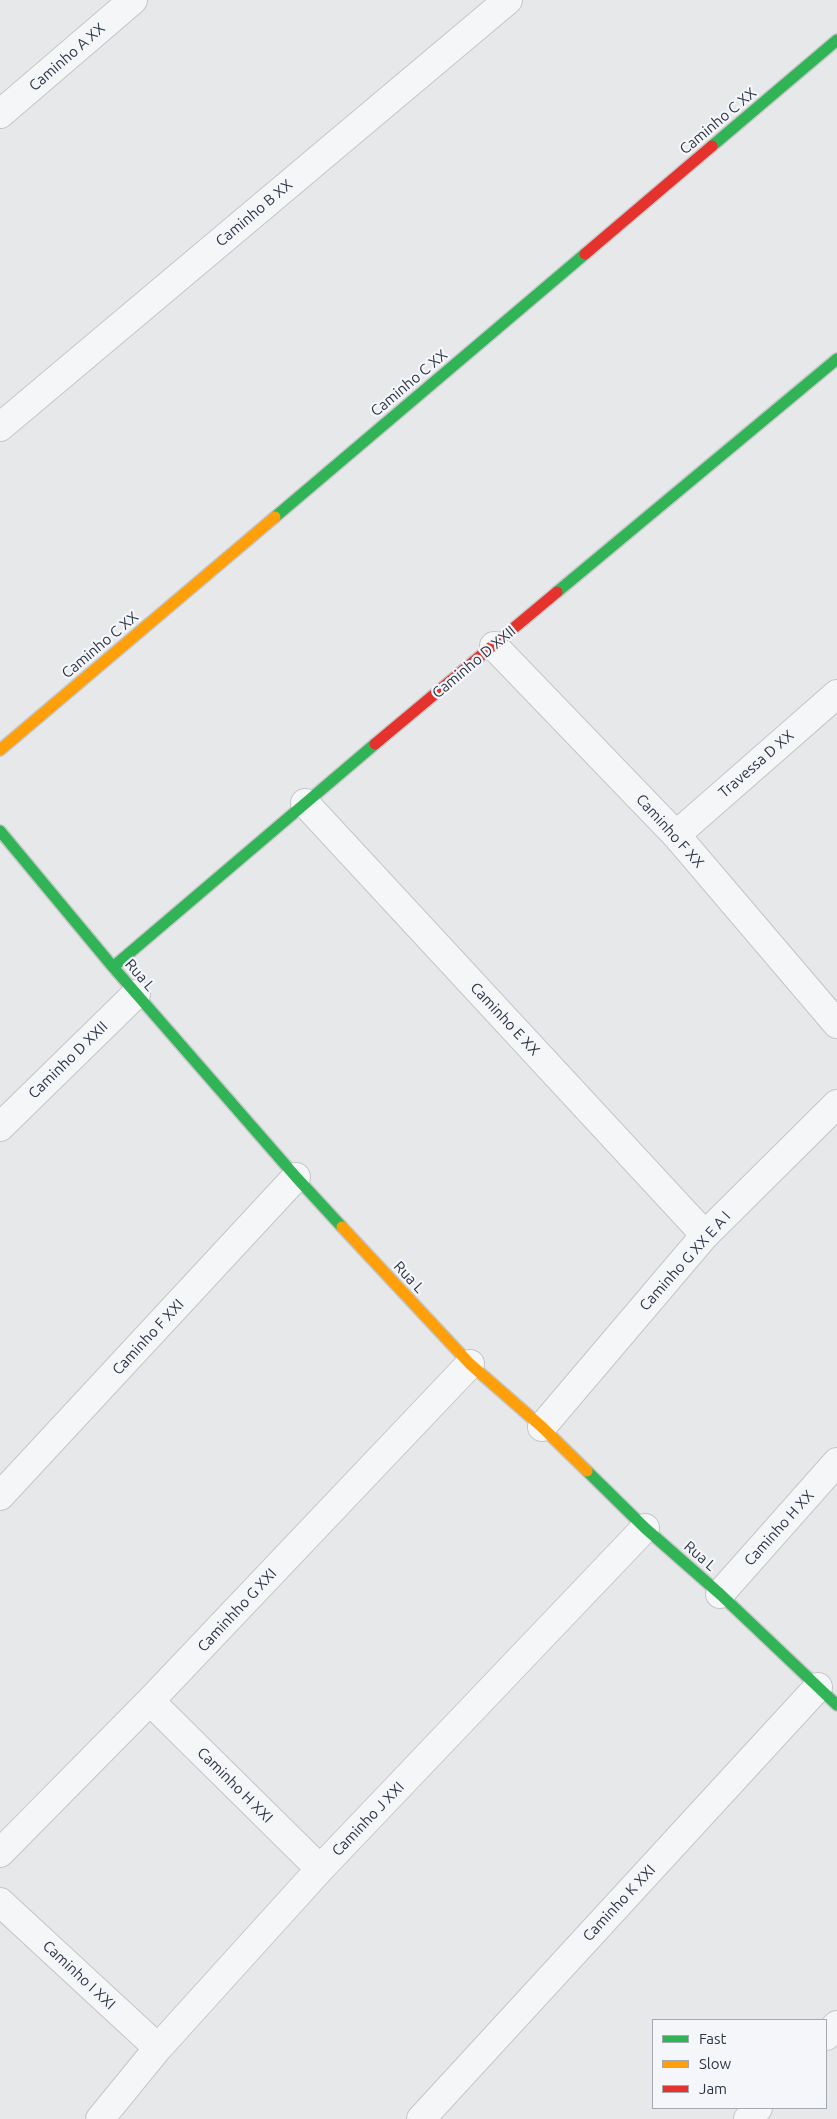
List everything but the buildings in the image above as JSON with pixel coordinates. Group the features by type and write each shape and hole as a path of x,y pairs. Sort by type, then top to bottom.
{"street":[{"name":"Caminho A XX","path":"0,114 133,0"},
{"name":"Caminho B XX","path":"0,427 508,0"},
{"name":"Caminho C XX","path":"0,750 837,40"},
{"name":"Caminho D XXII","path":"113,967 305,803 837,359"},
{"name":"Caminho F XX","path":"494,646 676,835 837,1024"},
{"name":"Travessa D XX","path":"676,835 837,694"},
{"name":"Caminho E XX","path":"305,803 705,1235"},
{"name":"Rua L","path":"0,830 136,994 296,1177 470,1364 542,1426 645,1528 720,1594 828,1696"},
{"name":"Caminho D XXII","path":"0,1127 136,994"},
{"name":"Caminho G XX E A I","path":"542,1426 705,1235 837,1104"},
{"name":"Caminho F XXI","path":"0,1496 296,1177"},
{"name":"Caminhho G XXI","path":"0,1853 150,1701 470,1364"},
{"name":"Caminho H XX","path":"720,1594 837,1462"},
{"name":"Caminho J XXI","path":"100,2119 158,2048 320,1869 645,1528"},
{"name":"Caminho K XXI","path":"421,2119 828,1696"},
{"name":"Caminho H XXI","path":"150,1701 320,1869"},
{"name":"Caminho I XXI","path":"0,1902 158,2048"},
{"path":"827,2035 837,2025"},
{"path":"748,2119 757,2109"}],"traffic: fast":[{"path":"712,146 837,40"},
{"path":"275,517 585,254"},
{"path":"557,592 837,359"},
{"path":"113,967 375,744"},
{"path":"0,831 113,967 342,1227"},
{"path":"587,1471 645,1528 720,1594 837,1705"}],"traffic: slow":[{"path":"0,750 275,517"},
{"path":"342,1227 470,1364 542,1427 587,1471"}],"traffic: jam":[{"path":"585,254 712,146"},
{"path":"375,744 557,592"}]}
